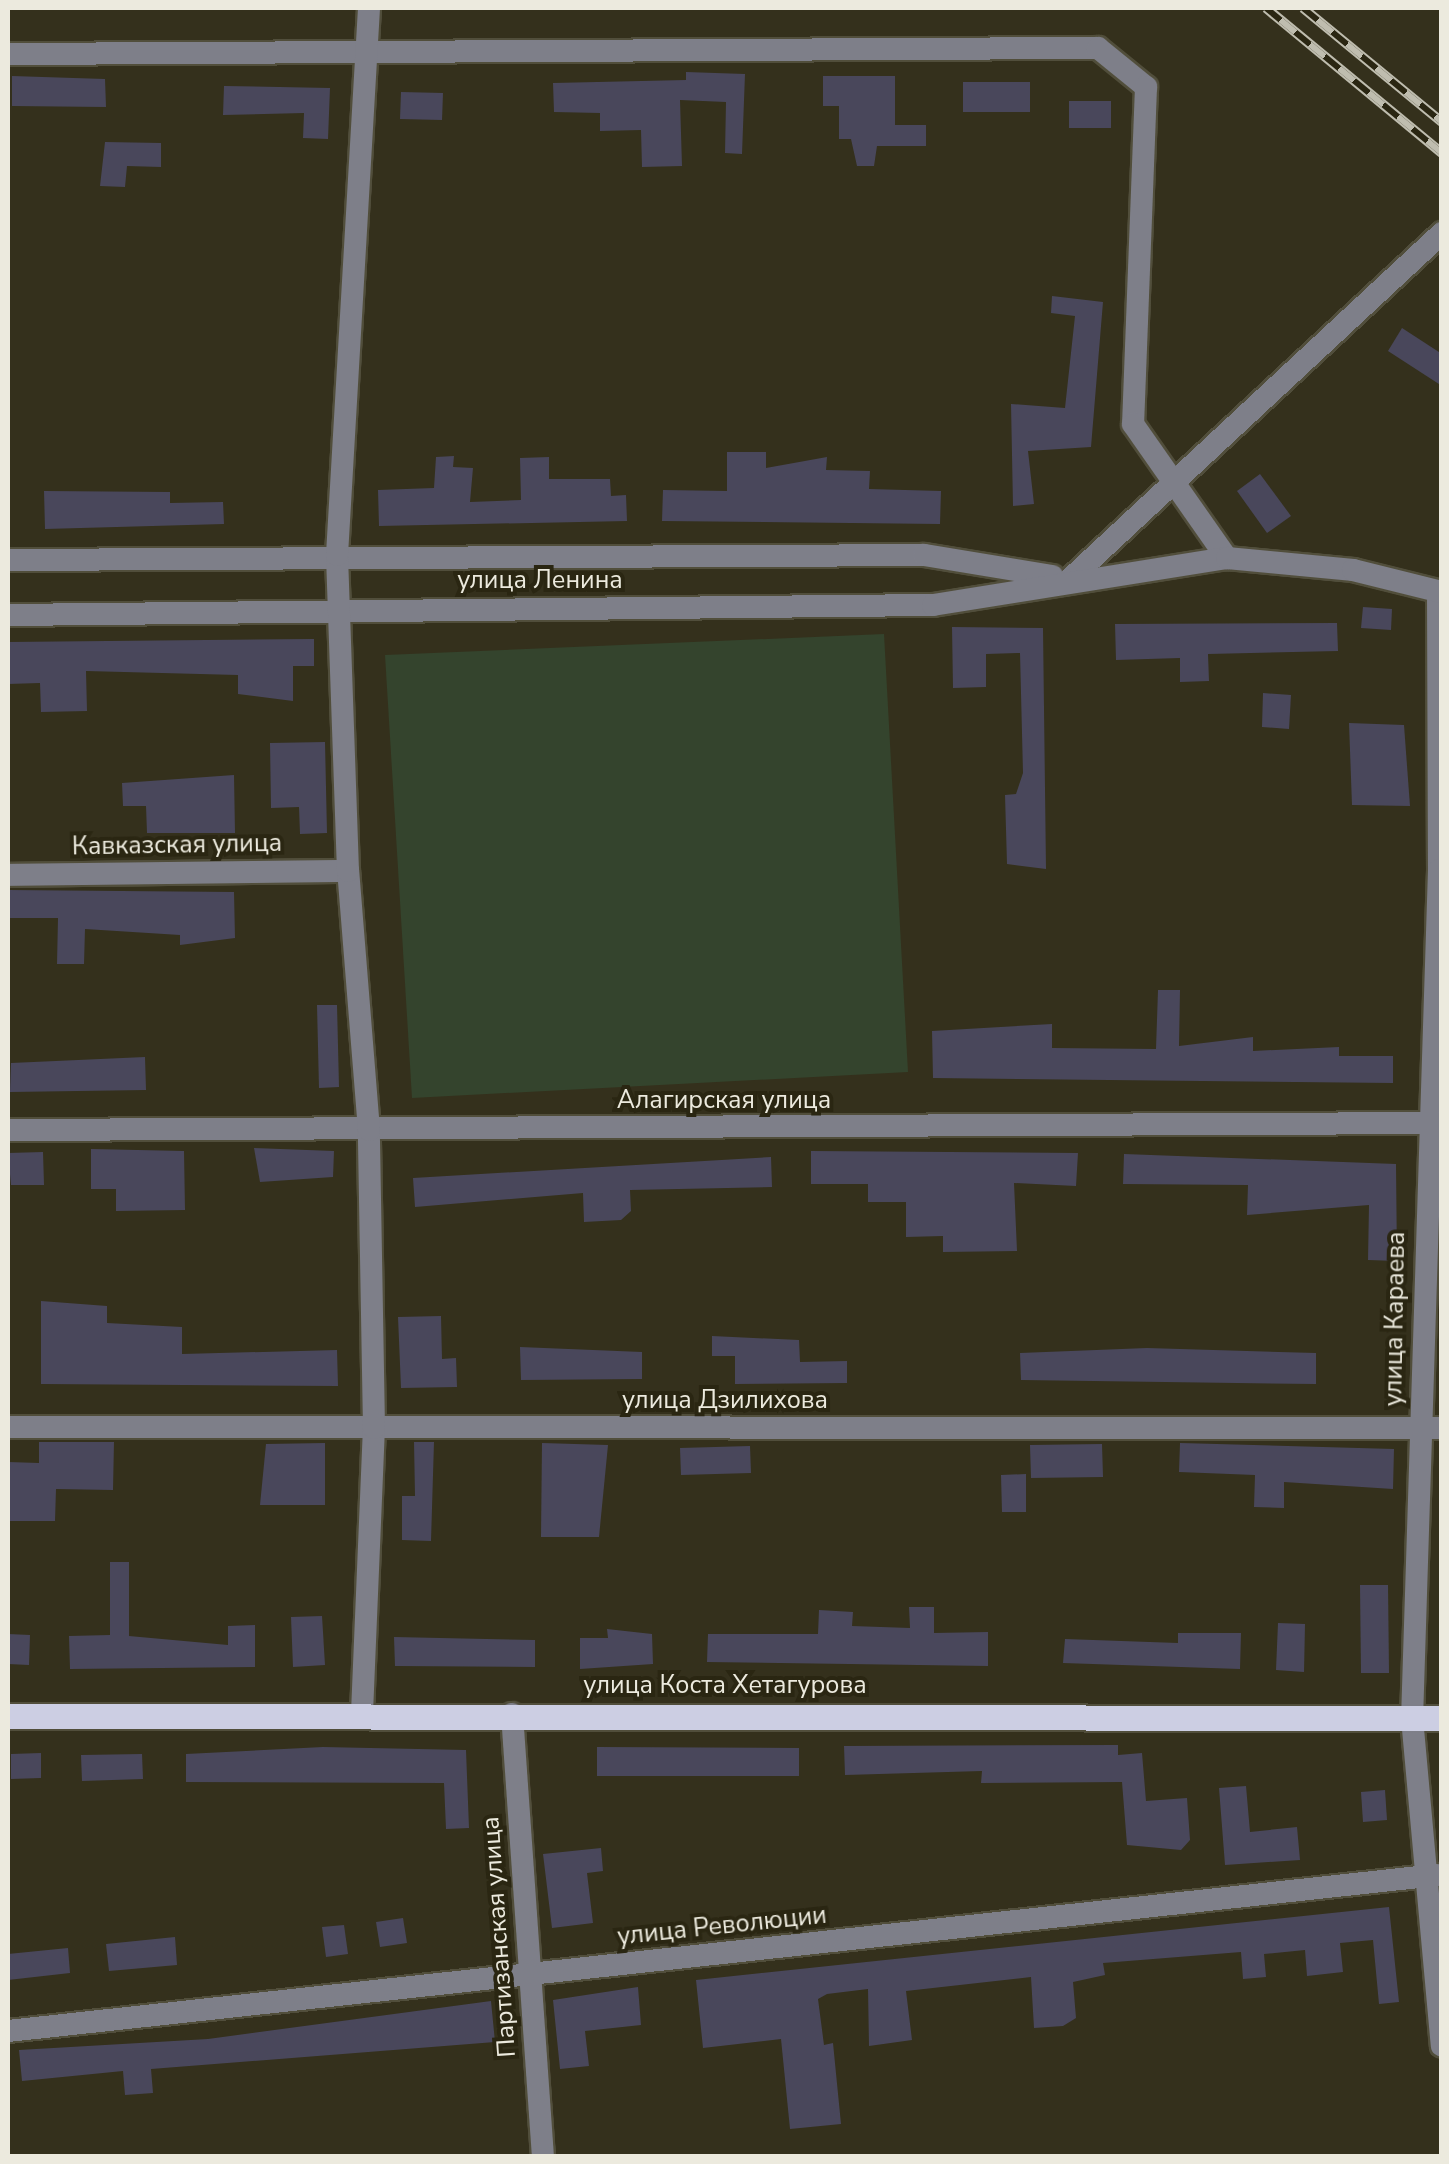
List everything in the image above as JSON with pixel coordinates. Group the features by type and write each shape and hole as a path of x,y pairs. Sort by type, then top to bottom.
{"main road":[{"name":"улица Коста Хетагурова","path":"8,1716 362,1713 1442,1718"}],"street":[{"path":"362,1713 374,1428 369,1130 348,870 338,555 369,8"},
{"path":"8,54 1098,48 1146,86 1133,424 1180,478 1227,558"},
{"path":"1070,579 1442,233"},
{"name":"улица Ленина","path":"8,560 338,555 924,555 1070,579"},
{"name":"улица Ленина","path":"8,614 933,605 1070,579 1227,558 1353,570 1440,592"},
{"name":"улица Караева","path":"1440,592 1440,870 1430,1428 1412,1718 1434,1876 1442,2046"},
{"name":"Кавказская улица","path":"8,875 348,870"},
{"name":"Алагирская улица","path":"8,1130 1434,1123"},
{"name":"улица Дзилихова","path":"8,1427 1430,1428"},
{"name":"Партизанская улица","path":"512,1714 543,2156"},
{"name":"улица Революции","path":"8,2031 1434,1876"}],"green space":[{"path":"884,634 908,1072 412,1098 385,655"}],"building":[{"path":"686,72 745,74 742,154 725,153 726,102 680,100 682,166 642,167 641,130 600,131 600,113 554,112 553,83 686,80"},
{"path":"12,76 105,79 106,107 12,106"},
{"path":"823,76 895,76 895,125 926,125 926,146 877,146 874,166 857,166 851,139 839,139 839,106 823,106"},
{"path":"963,82 1030,82 1030,112 963,112"},
{"path":"224,86 330,88 328,139 303,138 304,113 223,115"},
{"path":"401,92 443,93 442,120 400,119"},
{"path":"1069,101 1111,101 1111,128 1069,128"},
{"path":"105,142 161,143 161,167 127,166 125,187 100,186"},
{"path":"1052,296 1103,302 1091,447 1028,451 1034,504 1013,506 1011,404 1065,408 1075,316 1051,313"},
{"path":"1402,328 1442,354 1442,386 1388,351"},
{"path":"727,452 766,452 766,468 827,457 826,470 870,471 869,489 941,491 940,524 662,521 663,490 727,491"},
{"path":"454,456 453,467 473,468 470,502 521,500 520,458 549,457 549,479 610,479 611,496 626,495 627,521 379,526 378,490 434,488 436,457"},
{"path":"1260,474 1291,516 1267,533 1237,491"},
{"path":"44,491 170,492 170,503 223,502 224,524 45,529"},
{"path":"1363,607 1392,609 1391,630 1361,628"},
{"path":"1337,623 1338,651 1208,654 1209,681 1180,682 1180,658 1116,660 1115,624"},
{"path":"952,627 1043,628 1046,869 1007,864 1005,795 1016,794 1023,773 1020,653 986,654 986,687 953,688"},
{"path":"314,639 314,666 293,666 293,701 238,694 238,675 86,671 87,711 41,712 40,683 8,684 8,642"},
{"path":"1263,693 1291,695 1289,729 1262,727"},
{"path":"1349,723 1404,725 1410,806 1352,805"},
{"path":"325,742 327,833 300,834 299,807 271,808 270,743"},
{"path":"234,775 235,833 147,833 146,806 123,806 122,783"},
{"path":"8,890 234,892 235,938 180,945 180,935 85,929 84,964 57,964 58,918 8,918"},
{"path":"1158,990 1180,990 1179,1046 1253,1037 1253,1051 1339,1047 1339,1056 1393,1056 1393,1083 933,1078 932,1031 1052,1024 1052,1048 1156,1049"},
{"path":"317,1005 337,1005 339,1087 319,1088"},
{"path":"145,1057 146,1090 10,1092 11,1063"},
{"path":"254,1148 334,1151 333,1177 260,1182"},
{"path":"91,1149 184,1151 185,1210 116,1211 116,1189 91,1189"},
{"path":"811,1151 1078,1153 1076,1186 1014,1183 1017,1251 943,1252 943,1236 906,1237 906,1202 868,1202 868,1184 811,1184"},
{"path":"43,1152 44,1185 11,1185 8,1153"},
{"path":"1124,1154 1396,1164 1397,1261 1368,1260 1369,1205 1247,1215 1248,1185 1123,1184"},
{"path":"771,1157 772,1187 630,1190 631,1211 621,1220 584,1222 583,1193 415,1207 413,1178"},
{"path":"41,1301 107,1306 107,1323 182,1327 182,1354 337,1350 338,1386 41,1384"},
{"path":"441,1316 442,1359 456,1358 457,1387 401,1388 398,1317"},
{"path":"712,1336 799,1340 800,1362 847,1361 847,1383 735,1384 735,1356 712,1356"},
{"path":"520,1347 642,1352 642,1379 521,1380"},
{"path":"1147,1348 1316,1353 1316,1384 1021,1380 1020,1353"},
{"path":"39,1442 114,1442 113,1490 56,1489 55,1521 8,1521 8,1462 39,1463"},
{"path":"414,1442 434,1442 431,1541 402,1540 402,1496 415,1496"},
{"path":"325,1443 325,1505 260,1505 266,1444"},
{"path":"542,1443 608,1445 599,1537 541,1537"},
{"path":"1180,1443 1394,1449 1393,1489 1284,1482 1284,1508 1254,1507 1255,1475 1179,1472"},
{"path":"1102,1444 1103,1477 1031,1478 1030,1445"},
{"path":"750,1446 751,1473 681,1475 680,1448"},
{"path":"1026,1474 1026,1512 1002,1512 1001,1475"},
{"path":"110,1562 129,1562 129,1636 228,1645 228,1626 255,1625 255,1667 70,1669 69,1636 110,1635"},
{"path":"1360,1585 1388,1585 1389,1673 1361,1673"},
{"path":"909,1607 934,1607 934,1633 988,1632 988,1666 707,1662 708,1634 818,1634 819,1610 853,1612 852,1626 910,1628"},
{"path":"322,1616 325,1665 293,1667 291,1617"},
{"path":"1278,1623 1305,1624 1304,1672 1276,1670"},
{"path":"607,1629 652,1634 653,1664 580,1669 580,1638 608,1638"},
{"path":"1178,1633 1241,1633 1240,1669 1063,1663 1065,1639 1178,1643"},
{"path":"8,1634 30,1635 29,1665 8,1664"},
{"path":"394,1637 535,1640 535,1667 395,1666"},
{"path":"1118,1745 1118,1755 1142,1753 1146,1801 1187,1798 1190,1840 1181,1850 1127,1845 1122,1782 981,1783 982,1771 845,1775 844,1746"},
{"path":"323,1747 466,1750 469,1828 446,1829 444,1783 186,1782 186,1754"},
{"path":"597,1747 799,1748 799,1776 597,1776"},
{"path":"41,1753 41,1778 11,1779 11,1754"},
{"path":"142,1754 143,1779 82,1781 81,1755"},
{"path":"1246,1786 1250,1832 1297,1827 1300,1860 1225,1865 1219,1788"},
{"path":"1385,1790 1387,1820 1363,1822 1361,1792"},
{"path":"601,1848 603,1871 587,1873 593,1923 552,1928 543,1854"},
{"path":"1389,1907 1399,2002 1379,2004 1373,1940 1340,1943 1343,1972 1307,1976 1305,1950 1264,1954 1266,1977 1243,1979 1241,1952 1103,1963 1105,1975 1073,1982 1076,2018 1063,2026 1034,2028 1031,1977 906,1991 912,2040 869,2046 868,1989 827,1994 818,1999 824,2045 833,2043 841,2124 790,2129 781,2039 703,2048 696,1980"},
{"path":"403,1918 407,1943 380,1947 376,1922"},
{"path":"344,1925 348,1954 326,1957 322,1927"},
{"path":"175,1937 177,1965 109,1971 106,1944"},
{"path":"68,1948 70,1973 8,1980 8,1954"},
{"path":"638,1987 641,2025 585,2031 589,2066 560,2069 553,2000"},
{"path":"491,2001 495,2042 151,2069 153,2093 125,2095 123,2071 22,2081 19,2050 208,2039"}],"railway":[{"path":"1266,8 1442,153"},
{"path":"1303,8 1442,122"}]}
